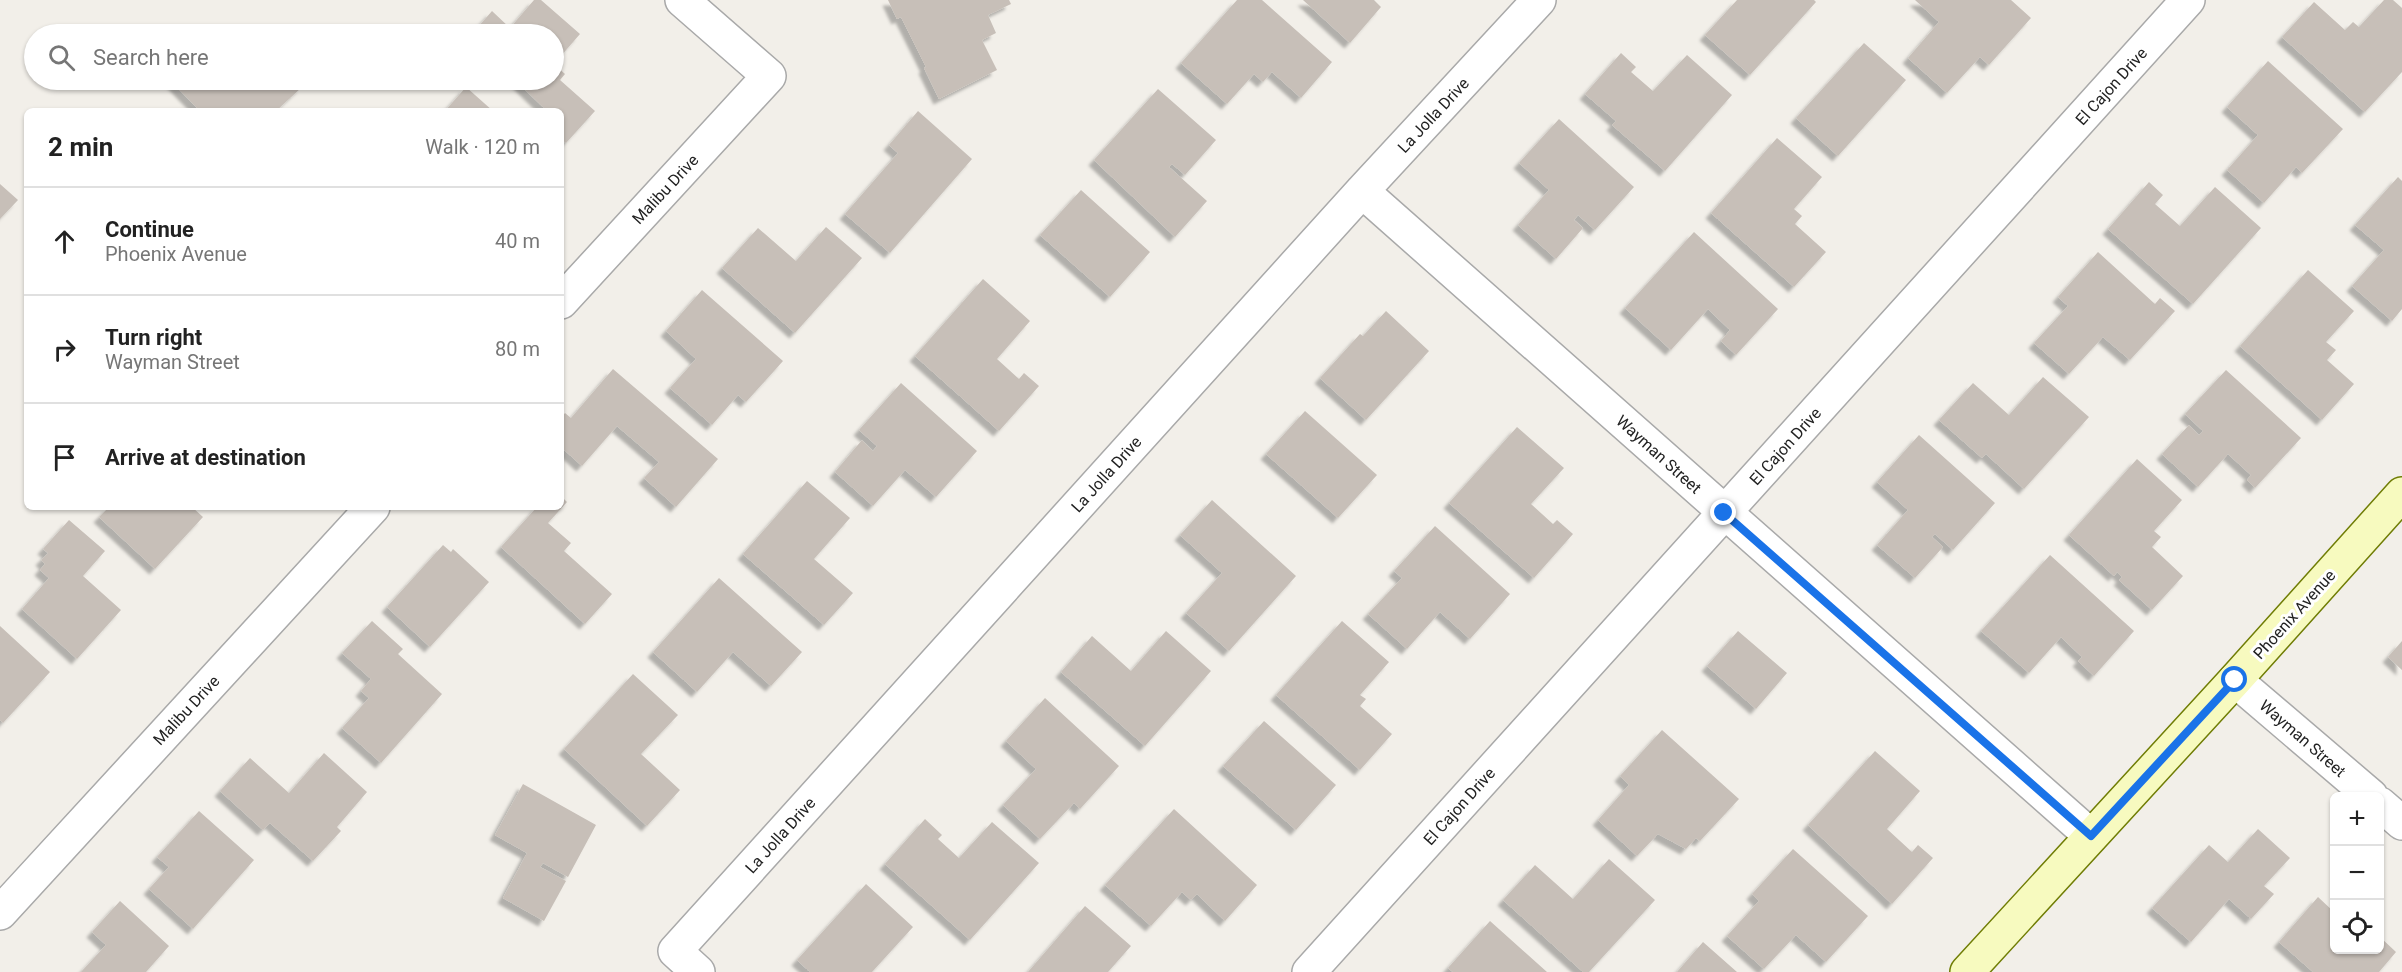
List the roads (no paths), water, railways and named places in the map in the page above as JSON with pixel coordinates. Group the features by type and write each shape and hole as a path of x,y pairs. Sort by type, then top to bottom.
{"street":[{"name":"Malibu Drive","path":"564,299 769,76 682,0"},
{"name":"La Jolla Drive","path":"687,962 1362,190 1539,0"},
{"name":"El Cajon Drive","path":"1309,972 2188,0"},
{"name":"Wayman Street","path":"1362,190 2091,836"},
{"name":"Phoenix Avenue","path":"1967,972 2402,494"},
{"name":"Malibu Drive","path":"0,913 370,510"},
{"name":"Wayman Street","path":"2235,680 2366,792"},
{"path":"2384,808 2402,823"}]}
